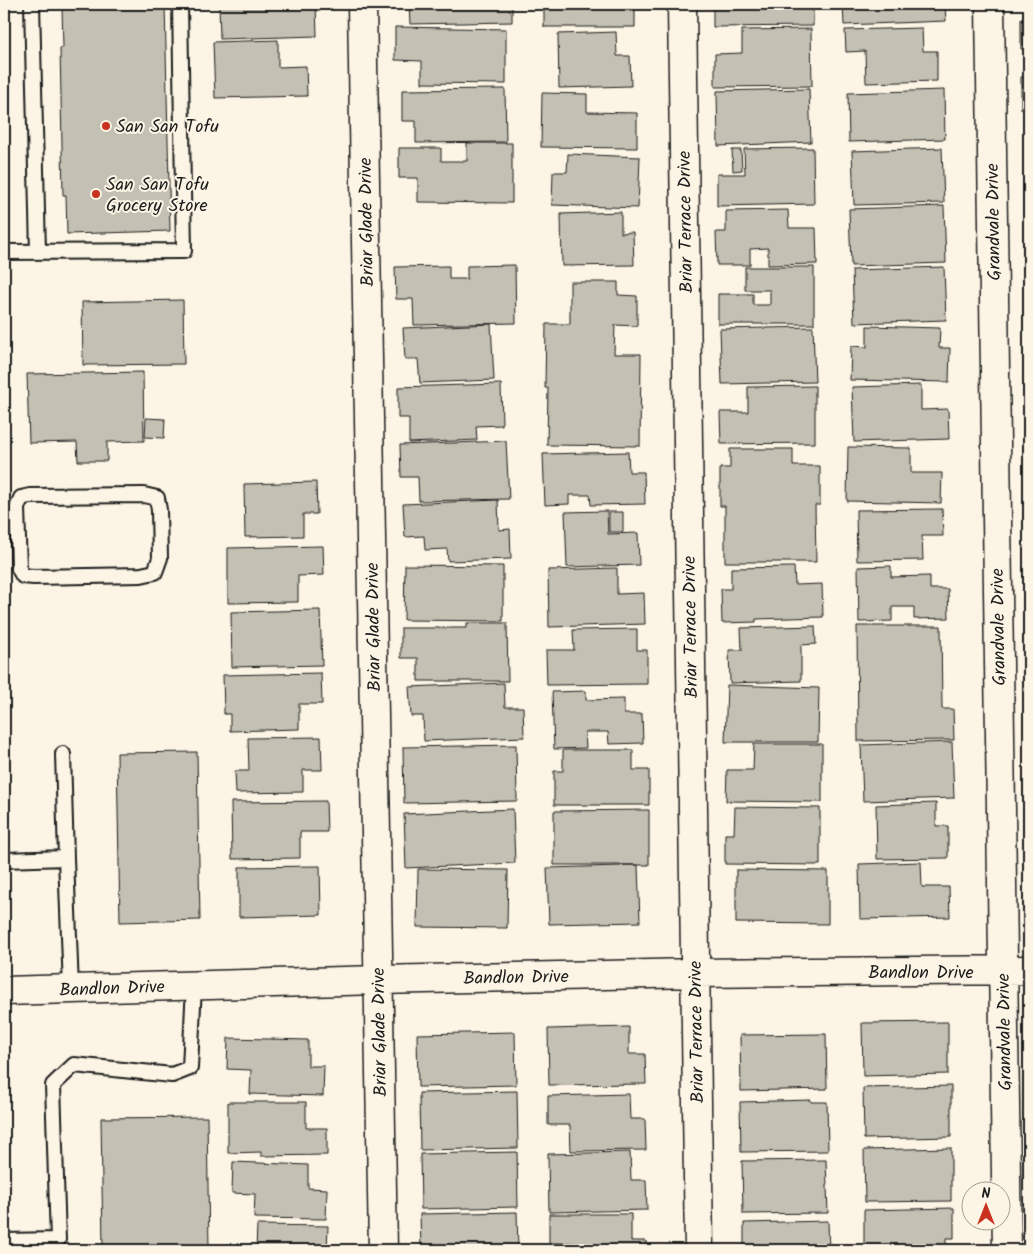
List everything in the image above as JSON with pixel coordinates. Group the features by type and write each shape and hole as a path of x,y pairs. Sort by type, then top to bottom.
{"street":[{"name":"Briar Glade Drive","path":"362,4 383,1250"},
{"name":"Briar Terrace Drive","path":"682,4 699,1250"},
{"name":"Grandvale Drive","path":"990,4 1016,971 1006,1250"},
{"name":"Bandlon Drive","path":"4,990 695,973 1016,971"}],"lane":[{"path":"32,4 38,252"},
{"path":"4,252 184,251 180,4"},
{"path":"144,495 157,498 160,558 155,572 141,575 23,576 11,547 17,508 21,498 30,496 144,495"},
{"path":"63,754 71,989"},
{"path":"4,860 66,858"},
{"path":"4,1242 58,1245 52,1085 74,1065 172,1075 190,1068 194,985"}],"building":[{"path":"165,4 170,231 67,234 66,195 63,195 60,48 63,48 62,6"},
{"path":"219,4 316,4 317,36 220,39"},
{"path":"409,4 512,4 512,22 410,24"},
{"path":"544,4 635,4 635,27 544,27"},
{"path":"713,4 813,4 813,26 713,27"},
{"path":"843,4 945,4 946,21 844,25"},
{"path":"1021,19 1029,19 1029,49 1021,49"},
{"path":"395,27 506,29 506,84 422,83 422,61 395,60"},
{"path":"922,28 923,51 937,51 937,81 866,83 865,51 846,52 845,30"},
{"path":"811,29 812,86 715,87 715,54 742,53 742,30"},
{"path":"616,32 617,56 630,56 631,86 559,88 558,34"},
{"path":"278,40 278,67 306,66 307,96 215,98 213,42"},
{"path":"1021,77 1029,77 1029,109 1021,109"},
{"path":"505,89 506,142 416,143 416,121 402,121 402,90"},
{"path":"809,89 811,142 718,146 717,91"},
{"path":"944,90 945,139 849,142 848,93"},
{"path":"542,93 587,94 587,112 637,113 637,148 541,147"},
{"path":"467,143 512,143 512,203 418,202 418,178 399,178 399,148 441,148 441,161 467,161"},
{"path":"813,148 814,204 717,206 717,174 745,174 744,149"},
{"path":"942,148 944,203 854,205 852,151"},
{"path":"732,150 741,150 742,170 733,171"},
{"path":"568,154 640,157 638,208 552,205 553,172 567,172"},
{"path":"944,206 946,263 851,266 849,209"},
{"path":"1025,206 1029,206 1029,261 1027,261"},
{"path":"788,210 789,228 816,228 817,264 768,265 768,248 750,249 750,265 717,265 716,232 726,232 726,211"},
{"path":"621,212 621,233 633,232 634,265 562,266 561,214"},
{"path":"515,265 516,323 414,325 413,299 396,299 395,267 449,266 449,279 467,279 467,266"},
{"path":"745,267 814,267 814,324 718,324 718,294 753,294 753,305 770,305 770,290 745,290"},
{"path":"944,267 946,320 854,323 852,270"},
{"path":"570,282 618,282 618,295 637,296 637,326 615,325 614,354 641,354 640,446 547,445 548,388 545,388 546,324 570,324"},
{"path":"183,300 184,364 83,365 82,302"},
{"path":"491,324 494,380 420,383 418,359 405,359 403,328"},
{"path":"867,326 940,328 939,348 950,348 949,382 850,380 851,346 867,347"},
{"path":"813,327 815,382 722,384 720,329"},
{"path":"143,372 144,441 107,442 107,461 78,461 77,442 29,443 27,374"},
{"path":"501,384 502,425 476,426 477,440 409,443 409,418 398,418 398,387"},
{"path":"921,385 921,410 948,409 949,439 854,442 852,387"},
{"path":"815,386 815,443 721,444 720,412 748,412 748,387"},
{"path":"146,418 165,419 164,438 145,437"},
{"path":"506,441 509,499 419,501 418,477 401,477 400,445"},
{"path":"848,447 911,448 911,473 942,473 941,503 847,501"},
{"path":"730,449 793,449 793,466 820,466 820,505 815,505 816,562 725,562 725,506 720,506 720,468 730,468"},
{"path":"628,452 629,472 644,472 645,504 591,505 590,495 569,495 569,504 545,505 543,454"},
{"path":"316,482 317,514 303,514 303,536 245,537 244,484"},
{"path":"498,500 499,530 510,529 511,559 448,561 447,549 425,550 424,536 405,537 403,504"},
{"path":"942,509 943,536 922,536 923,560 857,561 856,510"},
{"path":"607,511 608,534 638,533 639,565 567,567 565,512"},
{"path":"609,512 623,512 623,532 609,532"},
{"path":"323,546 324,575 298,576 298,602 228,603 228,548"},
{"path":"405,565 503,566 503,621 404,620"},
{"path":"891,566 891,577 930,576 930,589 948,589 949,618 914,619 914,607 892,607 892,621 859,622 858,567"},
{"path":"794,567 795,585 822,584 823,617 756,619 756,622 722,623 721,589 731,589 731,568"},
{"path":"617,568 617,594 644,593 645,624 549,627 548,570"},
{"path":"320,610 322,665 232,667 231,612"},
{"path":"467,623 507,623 508,681 418,681 418,658 401,658 401,628 467,628"},
{"path":"815,626 816,644 801,645 801,681 730,683 729,650 742,650 741,628"},
{"path":"857,626 941,626 942,709 953,709 954,740 858,741"},
{"path":"637,629 637,650 647,650 647,684 547,685 546,650 574,650 573,630"},
{"path":"321,673 322,704 299,704 299,729 230,731 230,714 224,714 223,675"},
{"path":"504,683 505,707 523,707 524,737 424,741 423,716 411,716 409,687"},
{"path":"727,685 819,688 818,742 725,742"},
{"path":"586,691 586,700 624,699 624,714 642,714 643,743 609,744 608,732 585,732 586,748 554,749 552,692"},
{"path":"321,737 322,770 303,770 303,792 236,793 235,771 249,771 248,738"},
{"path":"952,742 954,798 863,801 861,745"},
{"path":"754,744 822,744 822,802 726,801 727,770 753,770"},
{"path":"516,745 517,801 404,803 403,747"},
{"path":"563,750 633,750 633,770 649,770 649,805 554,805 554,771 563,771"},
{"path":"197,752 200,920 120,922 117,753"},
{"path":"326,801 327,832 300,832 300,858 232,859 231,802"},
{"path":"936,803 936,826 948,826 948,858 877,859 876,805"},
{"path":"735,807 820,808 820,865 725,864 725,834 734,834"},
{"path":"513,809 515,863 406,868 404,814"},
{"path":"649,810 649,865 554,865 554,811"},
{"path":"921,862 922,887 949,887 950,917 860,919 859,864"},
{"path":"638,865 640,922 549,924 547,868"},
{"path":"320,866 321,915 239,917 239,867"},
{"path":"418,869 508,870 507,928 417,927"},
{"path":"736,870 828,871 828,924 736,923"},
{"path":"948,1022 948,1074 863,1076 862,1023"},
{"path":"629,1027 629,1054 645,1054 646,1084 549,1085 548,1029"},
{"path":"515,1032 516,1085 418,1087 417,1034"},
{"path":"826,1034 827,1089 741,1091 740,1035"},
{"path":"228,1038 308,1040 308,1066 324,1066 323,1096 250,1094 251,1070 227,1069"},
{"path":"951,1086 951,1137 864,1139 863,1088"},
{"path":"517,1091 518,1148 420,1150 419,1093"},
{"path":"629,1094 630,1119 645,1119 646,1150 571,1151 570,1125 548,1125 548,1096"},
{"path":"811,1100 811,1102 827,1102 828,1151 741,1152 740,1102"},
{"path":"228,1102 306,1102 306,1128 327,1128 327,1155 261,1156 261,1152 228,1153"},
{"path":"207,1117 209,1250 103,1250 101,1118"},
{"path":"951,1148 951,1201 865,1202 864,1150"},
{"path":"517,1152 518,1207 421,1209 420,1154"},
{"path":"630,1152 631,1180 646,1180 647,1210 549,1212 548,1154"},
{"path":"826,1160 828,1213 743,1214 742,1161"},
{"path":"233,1162 308,1165 308,1188 327,1189 326,1219 254,1218 255,1194 232,1193"},
{"path":"954,1208 954,1238 946,1238 946,1250 864,1250 864,1210"},
{"path":"517,1212 518,1250 421,1250 420,1214"},
{"path":"549,1214 631,1214 631,1241 646,1241 646,1250 573,1250 573,1243 549,1243"},
{"path":"828,1221 829,1250 744,1250 744,1223"},
{"path":"257,1225 328,1226 327,1250 256,1250"}],"place":[{"name":"San San Tofu","path":"106,126"},
{"name":"San San Tofu Grocery Store","path":"96,194"}]}
